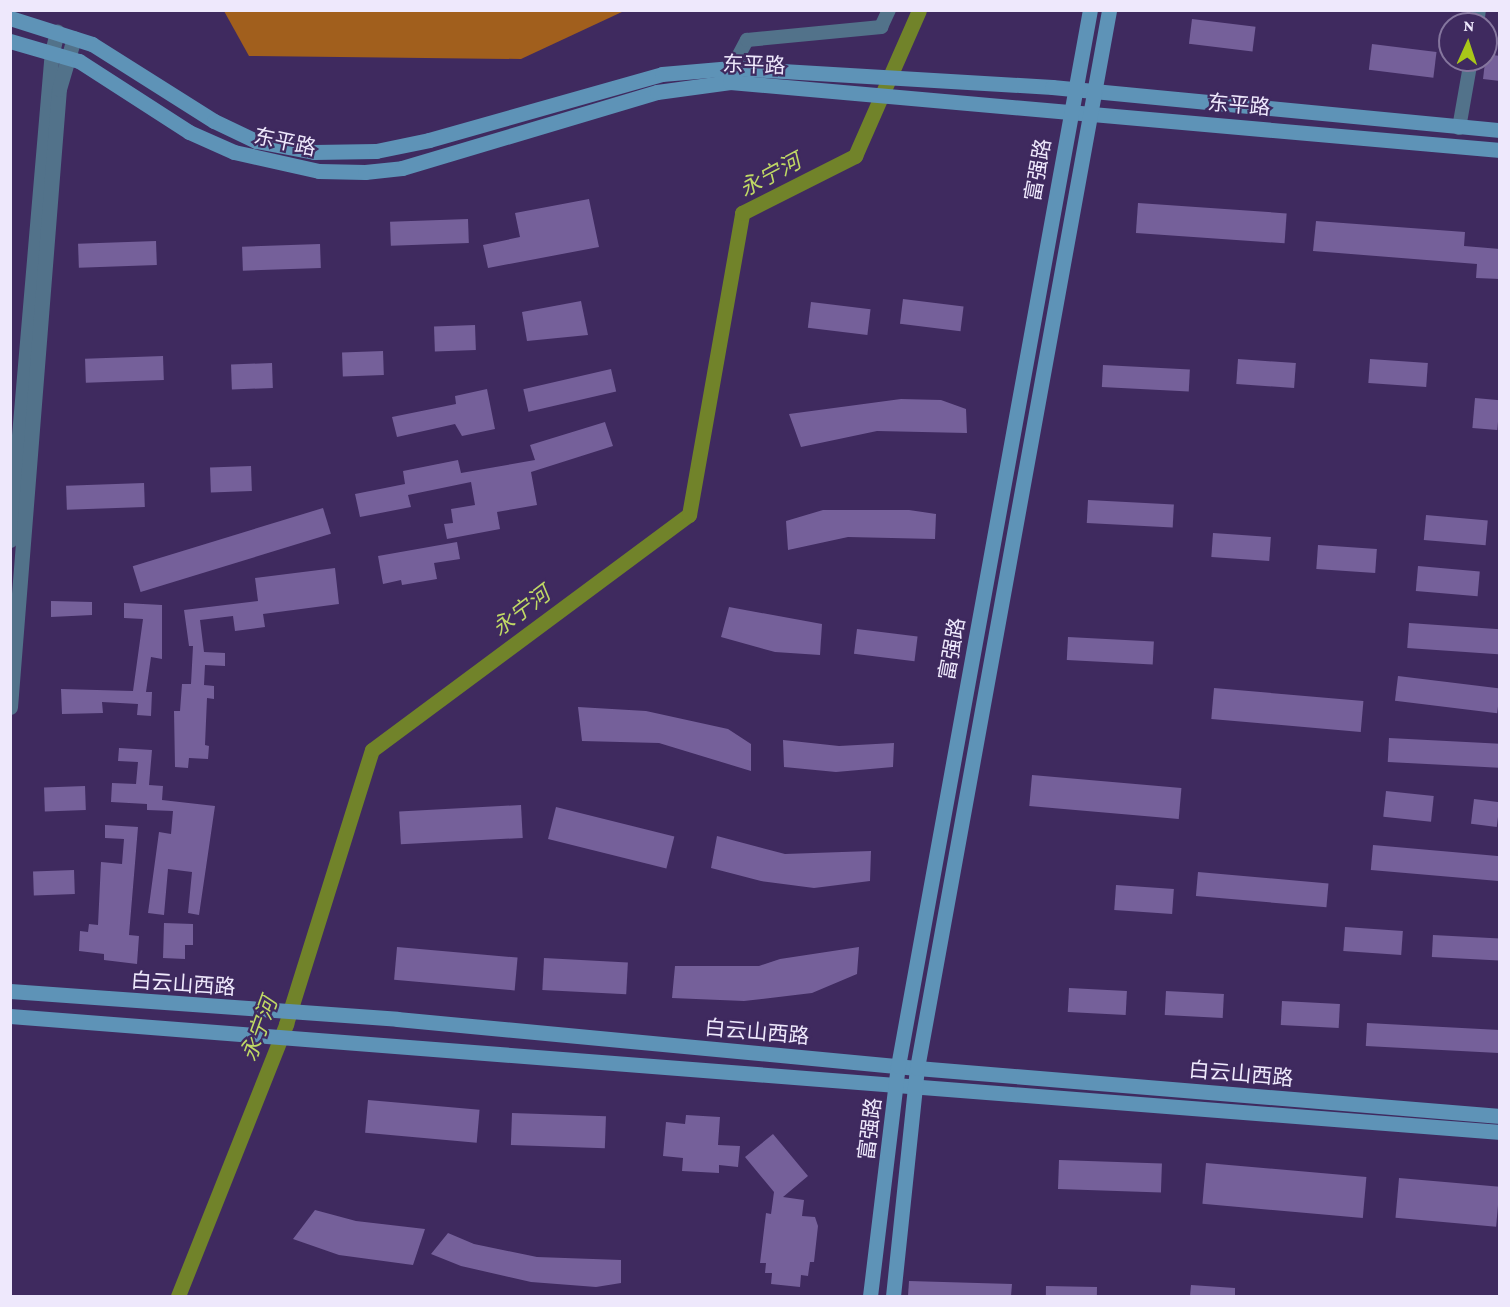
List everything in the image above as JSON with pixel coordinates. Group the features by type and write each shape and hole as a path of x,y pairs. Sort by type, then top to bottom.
{"main road":[{"name":"富强路","path":"870,1296 898,1066 1090,10"},
{"name":"富强路","path":"892,1296 917,1068 1109,10"},
{"name":"东平路","path":"10,18 92,44 214,121 256,141 314,152 376,151 429,141 662,74 732,68 944,83 1075,89 1459,128 1500,130"},
{"name":"东平路","path":"10,40 67,57 129,90 189,132 234,152 274,164 320,171 365,172 402,168 657,92 730,82 1070,110 1500,150"},
{"name":"白云山西路","path":"10,992 320,1015 917,1068 1500,1116"},
{"name":"白云山西路","path":"12,1017 225,1034 312,1038 1500,1132"}],"street":[{"path":"732,68 747,40 881,27 889,10"},
{"path":"10,540 52,52 57,32"},
{"path":"10,707 22,414 59,89 74,38"},
{"path":"1459,128 1469,72"}],"shaded area":[{"path":"224,11 624,11 521,59 249,56"}],"building":[{"path":"1192,19 1256,27 1252,52 1189,44"},
{"path":"1372,44 1437,52 1433,78 1369,70"},
{"path":"1498,56 1500,56 1500,81 1483,79 1484,72 1498,72"},
{"path":"589,199 599,247 488,268 483,245 520,237 515,213"},
{"path":"1138,203 1287,213 1285,243 1136,233"},
{"path":"468,219 469,243 391,246 390,222"},
{"path":"1316,221 1465,232 1464,246 1500,249 1500,279 1476,278 1477,264 1313,251"},
{"path":"156,241 157,265 79,268 78,244"},
{"path":"320,244 321,268 243,271 242,247"},
{"path":"903,299 964,306 960,331 900,324"},
{"path":"581,301 588,335 527,341 522,312"},
{"path":"811,302 871,309 867,335 808,328"},
{"path":"475,325 476,350 435,351 434,326"},
{"path":"383,351 384,375 343,376 342,352"},
{"path":"163,356 164,380 86,383 85,359"},
{"path":"1238,359 1296,363 1294,388 1236,384"},
{"path":"1370,359 1428,363 1426,387 1368,383"},
{"path":"272,363 273,388 232,389 231,364"},
{"path":"1103,365 1190,370 1189,392 1102,387"},
{"path":"611,369 616,391 528,412 523,389"},
{"path":"487,389 495,429 462,436 455,424 397,437 392,417 456,404 455,396"},
{"path":"1475,398 1500,400 1497,430 1472,428"},
{"path":"901,399 941,400 966,409 967,433 877,431 801,447 789,414"},
{"path":"605,422 613,446 531,472 537,505 497,512 500,529 447,539 444,524 453,523 451,509 475,505 471,482 408,495 411,507 360,517 355,494 405,484 403,471 458,460 461,473 535,460 530,445"},
{"path":"251,466 252,491 211,492 210,467"},
{"path":"144,483 145,507 67,510 66,486"},
{"path":"1088,500 1174,505 1173,527 1087,523"},
{"path":"323,508 331,534 141,592 133,566"},
{"path":"823,510 909,510 936,514 935,539 848,537 788,550 786,521"},
{"path":"1426,515 1488,520 1486,545 1424,540"},
{"path":"1213,533 1271,537 1269,561 1211,557"},
{"path":"457,542 460,559 434,563 437,579 402,585 401,580 383,584 378,556"},
{"path":"1318,545 1377,549 1375,573 1316,569"},
{"path":"1418,566 1480,571 1478,596 1416,591"},
{"path":"335,568 339,604 263,614 265,627 235,631 233,616 200,620 204,652 225,653 225,666 205,665 204,685 214,686 214,699 207,698 205,745 209,746 208,759 189,758 188,768 175,767 174,711 180,711 182,684 191,684 193,646 189,646 184,610 258,601 255,578"},
{"path":"51,601 92,602 92,615 51,617"},
{"path":"124,603 162,605 162,659 151,657 146,692 152,692 151,716 137,715 138,704 102,702 103,713 62,714 61,689 133,691 143,619 124,618"},
{"path":"729,607 822,624 820,655 775,652 721,637"},
{"path":"1409,623 1500,629 1498,654 1407,648"},
{"path":"857,629 918,636 914,661 854,654"},
{"path":"1068,637 1154,642 1153,664 1067,660"},
{"path":"1398,676 1500,689 1497,713 1395,701"},
{"path":"1214,688 1363,701 1361,732 1211,719"},
{"path":"578,707 646,711 728,729 751,744 751,771 659,743 582,741"},
{"path":"1389,738 1500,744 1499,768 1388,762"},
{"path":"783,740 839,746 894,743 893,767 836,772 784,767"},
{"path":"119,748 152,750 149,785 163,786 162,800 215,806 199,915 188,913 192,872 168,869 164,915 148,913 159,832 171,834 173,811 147,810 147,804 111,802 112,783 136,784 138,762 118,761"},
{"path":"1032,775 1181,788 1179,819 1029,806"},
{"path":"85,786 86,810 45,811 44,787"},
{"path":"1386,791 1434,796 1431,822 1383,817"},
{"path":"1474,799 1500,802 1497,827 1471,824"},
{"path":"521,805 523,838 401,844 399,811"},
{"path":"556,807 674,837 666,869 548,839"},
{"path":"105,825 138,827 129,935 139,936 137,964 104,960 104,954 79,951 80,931 88,932 89,924 98,925 101,862 122,864 124,839 105,838"},
{"path":"717,836 785,854 871,851 870,881 814,888 761,881 711,868"},
{"path":"1373,845 1500,856 1498,881 1371,870"},
{"path":"74,870 75,894 34,895 33,871"},
{"path":"1198,872 1329,883 1326,907 1196,896"},
{"path":"1116,885 1174,889 1172,914 1114,910"},
{"path":"164,923 193,924 193,945 185,945 185,959 163,958"},
{"path":"1345,927 1403,931 1401,955 1343,951"},
{"path":"1433,935 1500,939 1499,960 1432,957"},
{"path":"397,947 518,958 515,990 394,980"},
{"path":"859,947 857,974 812,993 744,1001 672,998 675,966 759,966 780,959"},
{"path":"544,958 628,962 626,994 542,990"},
{"path":"1069,988 1127,991 1126,1015 1068,1012"},
{"path":"1166,991 1224,994 1223,1018 1165,1015"},
{"path":"1282,1001 1340,1004 1339,1028 1281,1025"},
{"path":"1367,1023 1500,1030 1499,1053 1366,1046"},
{"path":"368,1100 480,1110 477,1143 365,1133"},
{"path":"512,1113 606,1116 605,1148 511,1145"},
{"path":"686,1115 720,1117 718,1145 740,1146 738,1167 719,1165 719,1173 682,1171 683,1158 663,1156 666,1122 685,1124"},
{"path":"773,1134 808,1176 783,1197 804,1200 802,1216 815,1217 818,1226 814,1262 810,1262 808,1276 801,1275 800,1287 771,1284 772,1273 765,1273 766,1263 760,1263 766,1213 771,1214 774,1192 745,1157"},
{"path":"1059,1160 1162,1164 1161,1193 1058,1189"},
{"path":"1206,1163 1366,1177 1363,1218 1202,1204"},
{"path":"1399,1178 1500,1187 1496,1227 1396,1218"},
{"path":"315,1210 356,1221 425,1229 413,1265 339,1255 293,1239"},
{"path":"448,1233 474,1244 537,1257 621,1260 621,1283 596,1287 531,1282 461,1266 431,1254"},
{"path":"909,1281 1012,1284 1011,1296 908,1296"},
{"path":"1191,1285 1235,1288 1235,1296 1190,1296"},
{"path":"1046,1286 1097,1287 1097,1296 1046,1296"}],"waterway":[{"name":"永宁河","path":"178,1296 286,1024 372,750 689,515 742,213 855,156 919,10"}]}
